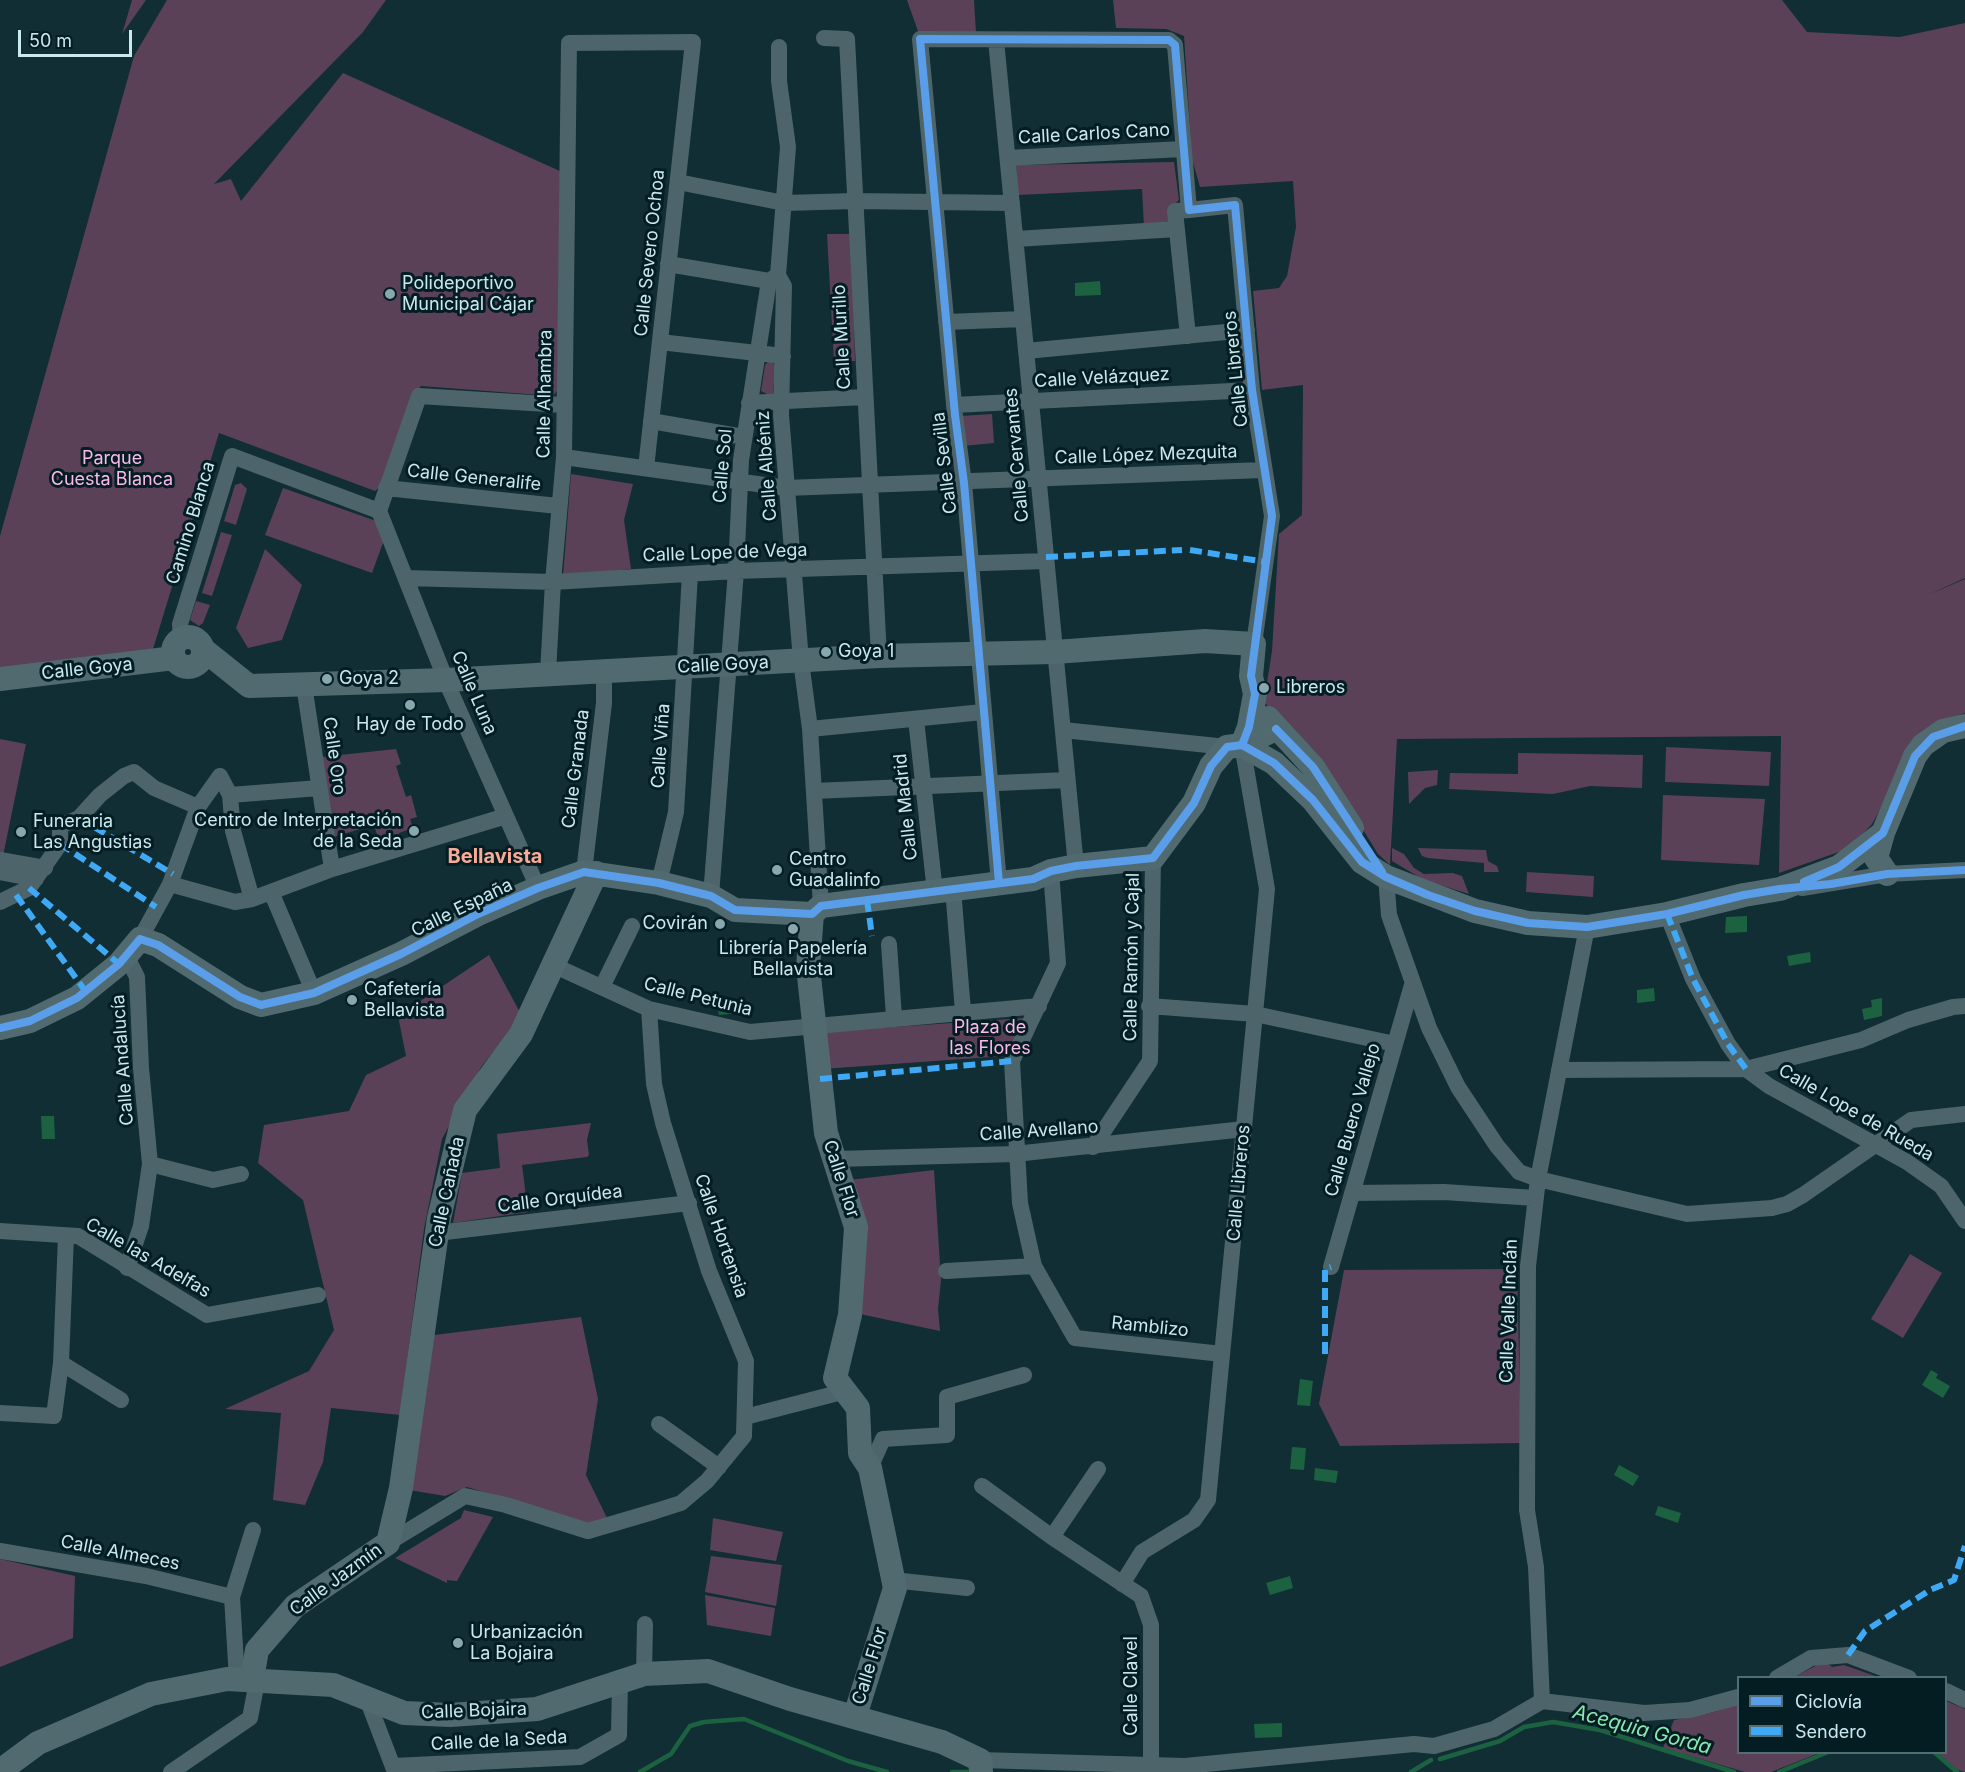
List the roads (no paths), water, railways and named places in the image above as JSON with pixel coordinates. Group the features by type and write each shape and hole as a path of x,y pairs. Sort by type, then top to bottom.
{"street":[{"name":"Calle Murillo","path":"824,38 847,39 868,487 879,656"},
{"name":"Calle Sevilla","path":"996,40 920,39 954,405 964,483 977,653 999,884"},
{"path":"996,40 1169,40 1174,45 1189,210 1175,211 1188,336"},
{"name":"Calle Cervantes","path":"996,40 1076,866"},
{"name":"Calle Alhambra","path":"548,673 552,582 564,457 569,43 693,42"},
{"name":"Calle Severo Ochoa","path":"646,468 693,42"},
{"name":"Calle Sol","path":"711,896 744,437 756,354 774,278 784,203 788,147 780,81 779,47"},
{"name":"Calle Carlos Cano","path":"1008,158 1182,149"},
{"path":"678,182 784,203 855,201 1012,203"},
{"name":"Calle Libreros","path":"1122,1584 1142,1552 1194,1520 1208,1500 1267,889 1235,746 1249,727 1254,644 1272,516 1252,390 1235,205 1189,210"},
{"path":"1016,239 1177,229"},
{"path":"668,264 774,278"},
{"name":"Calle Albéniz","path":"774,278 784,286 782,399 786,488 795,569 801,661 810,729 814,791 816,910"},
{"path":"946,322 1023,319"},
{"path":"1026,351 1247,330"},
{"path":"660,342 783,356"},
{"name":"Calle Velázquez","path":"954,405 1252,390"},
{"path":"379,511 419,396 563,405"},
{"path":"749,403 782,399 864,397"},
{"path":"651,421 744,437"},
{"name":"Camino Blanca","path":"178,649 180,624 232,456 379,511"},
{"name":"Calle López Mezquita","path":"564,457 786,488 868,487 1263,470"},
{"name":"Calle Generalife","path":"387,489 558,506"},
{"name":"Calle Luna","path":"379,511 446,680 538,888"},
{"name":"Calle Lope de Vega","path":"406,578 552,582 736,571 873,569 1046,561"},
{"name":"Calle Viña","path":"659,883 676,812 690,574"},
{"name":"Calle Goya","path":"0,679 178,649 180,666 190,668 202,660 204,650 249,686 446,680 879,656 1055,652 1206,641 1254,644"},
{"name":"Calle Granada","path":"590,873 604,703 604,670"},
{"name":"Calle Oro","path":"304,685 332,869"},
{"path":"1253,685 1266,715 1276,729 1313,767 1386,877 1389,915 1412,985 1458,1087 1497,1146 1519,1172 1538,1179 1687,1214 1772,1208 1787,1204 1911,1120 1965,1114"},
{"path":"810,729 983,712"},
{"name":"Calle Madrid","path":"916,719 923,786 944,890 963,1011"},
{"path":"1887,874 1876,858 1883,833 1915,756 1933,737 1965,726"},
{"path":"1153,858 1194,803 1211,766 1235,746 1276,729"},
{"path":"1063,730 1235,746 1274,763 1313,800 1362,862 1386,877 1475,911 1528,923 1587,927 1667,914 1744,895 1780,889 1831,884 1887,874 1965,870"},
{"path":"0,902 29,888 60,844 60,826 80,818 100,795 124,776 134,772 154,788 198,807"},
{"path":"0,1028 30,1021 77,998 133,947 170,884 198,807 220,776 230,795 233,831 252,899"},
{"path":"814,791 1067,780"},
{"path":"230,795 319,788"},
{"path":"170,884 235,902 252,899 272,894 332,869 506,816"},
{"path":"1780,889 1810,880 1839,867 1883,833"},
{"name":"Calle España","path":"133,947 158,945 240,997 261,1005 315,993 401,954 478,914 538,888 590,873 659,883 711,896 735,910 816,910 1033,879 1051,871 1076,866 1153,858"},
{"name":"Calle Ramón y Cajal","path":"1093,1147 1150,1061 1149,1006 1153,858"},
{"path":"0,860 40,874"},
{"path":"945,1271 1034,1266 1020,1203 1015,1154 1012,1061 1058,963 1051,871"},
{"path":"0,872 40,874"},
{"name":"Calle Cañada","path":"388,1543 401,1488 436,1233 465,1110 517,1042 555,966 590,873"},
{"path":"272,894 315,993"},
{"name":"Calle Flor","path":"816,910 808,967 826,1132 856,1227 850,1315 835,1378 858,1408 860,1453 870,1468 895,1588 855,1716"},
{"name":"Calle Lope de Rueda","path":"1667,914 1693,980 1728,1044 1746,1069 1769,1086 1877,1144 1941,1186 1965,1221"},
{"path":"602,987 632,926"},
{"name":"Calle Valle Inclán","path":"1542,1701 1536,1568 1527,1510 1528,1266 1538,1179 1587,927"},
{"path":"889,944 894,1017"},
{"name":"Calle Andalucía","path":"127,1268 141,1226 150,1164 133,947"},
{"name":"Calle Petunia","path":"555,966 649,1009 750,1032 814,1024 1039,1006"},
{"name":"Calle Buero Vallejo","path":"1331,1267 1412,985"},
{"path":"1149,1006 1255,1014 1395,1044"},
{"path":"1559,1070 1746,1069 1861,1040 1908,1020 1953,1007 1965,1006"},
{"name":"Calle Hortensia","path":"388,1543 465,1496 588,1530 681,1503 707,1481 744,1436 746,1361 709,1271 663,1123 654,1084 649,1009"},
{"name":"Calle Avellano","path":"836,1159 1015,1154 1244,1130"},
{"path":"150,1164 213,1180 241,1174"},
{"path":"1352,1193 1444,1192 1535,1198"},
{"name":"Calle Orquídea","path":"436,1233 688,1203"},
{"name":"Calle las Adelfas","path":"0,1231 78,1236 207,1315 318,1295"},
{"name":"Calle las Adelfas","path":"0,1413 54,1416 61,1363 66,1236"},
{"name":"Ramblizo","path":"1034,1266 1075,1338 1222,1354"},
{"path":"61,1363 121,1400"},
{"path":"870,1468 883,1439 947,1435 947,1397 1024,1375"},
{"path":"745,1417 846,1391"},
{"path":"659,1424 719,1467"},
{"path":"1052,1537 1098,1469"},
{"name":"Calle Clavel","path":"982,1486 1052,1537 1141,1596 1151,1625 1151,1765"},
{"path":"171,1772 250,1718 255,1692 244,1679 232,1597 253,1530"},
{"name":"Calle Jazmín","path":"244,1679 256,1650 295,1606 388,1543"},
{"name":"Calle Almeces","path":"0,1551 146,1576 232,1597"},
{"path":"893,1580 967,1588"},
{"path":"644,1674 645,1624"},
{"path":"1779,1676 1811,1658 1848,1655 1906,1676"},
{"name":"Calle Bojaira","path":"0,1771 38,1743 151,1694 244,1679 333,1685 404,1713 450,1715 537,1709 644,1674 708,1671 790,1699 942,1742 980,1766"},
{"name":"Calle de la Seda","path":"394,1769 580,1757 619,1735 620,1680"},
{"path":"1947,1691 1965,1700"},
{"path":"980,1766 1185,1766 1414,1744 1434,1746 1494,1729 1542,1701 1644,1713 1690,1710 1737,1697"},
{"path":"367,1699 394,1769"}],"waterway":[{"name":"Acequia Gorda","path":"640,1772 671,1754 690,1726 704,1722 744,1719 848,1761 887,1772"},
{"name":"Acequia Gorda","path":"1440,1759 1500,1741 1524,1727 1553,1722 1600,1730 1734,1772"},
{"name":"Acequia Gorda","path":"1779,1772 1823,1754"},
{"name":"Acequia Gorda","path":"1936,1754 1957,1772"},
{"name":"Acequia Gorda","path":"1411,1772 1431,1760"},
{"name":"Acequia Gorda","path":"952,1772 967,1772"}],"place":[{"name":"Polideportivo Municipal Cájar","path":"390,294"},
{"name":"Goya 1","path":"826,652"},
{"name":"Goya 2","path":"327,679"},
{"name":"Libreros","path":"1264,688"},
{"name":"Hay de Todo","path":"410,705"},
{"name":"Centro de Interpretación de la Seda","path":"414,831"},
{"name":"Funeraria Las Angustias","path":"21,832"},
{"name":"Centro Guadalinfo","path":"777,870"},
{"name":"Covirán","path":"720,924"},
{"name":"Librería Papelería Bellavista","path":"793,929"},
{"name":"Cafetería Bellavista","path":"352,1000"},
{"name":"Urbanización La Bojaira","path":"458,1643"}],"district":[{"name":"Bellavista","path":"495,857"}],"park label":[{"name":"Parque Cuesta Blanca","path":"112,469"},
{"name":"Plaza de las Flores","path":"990,1038"}]}
